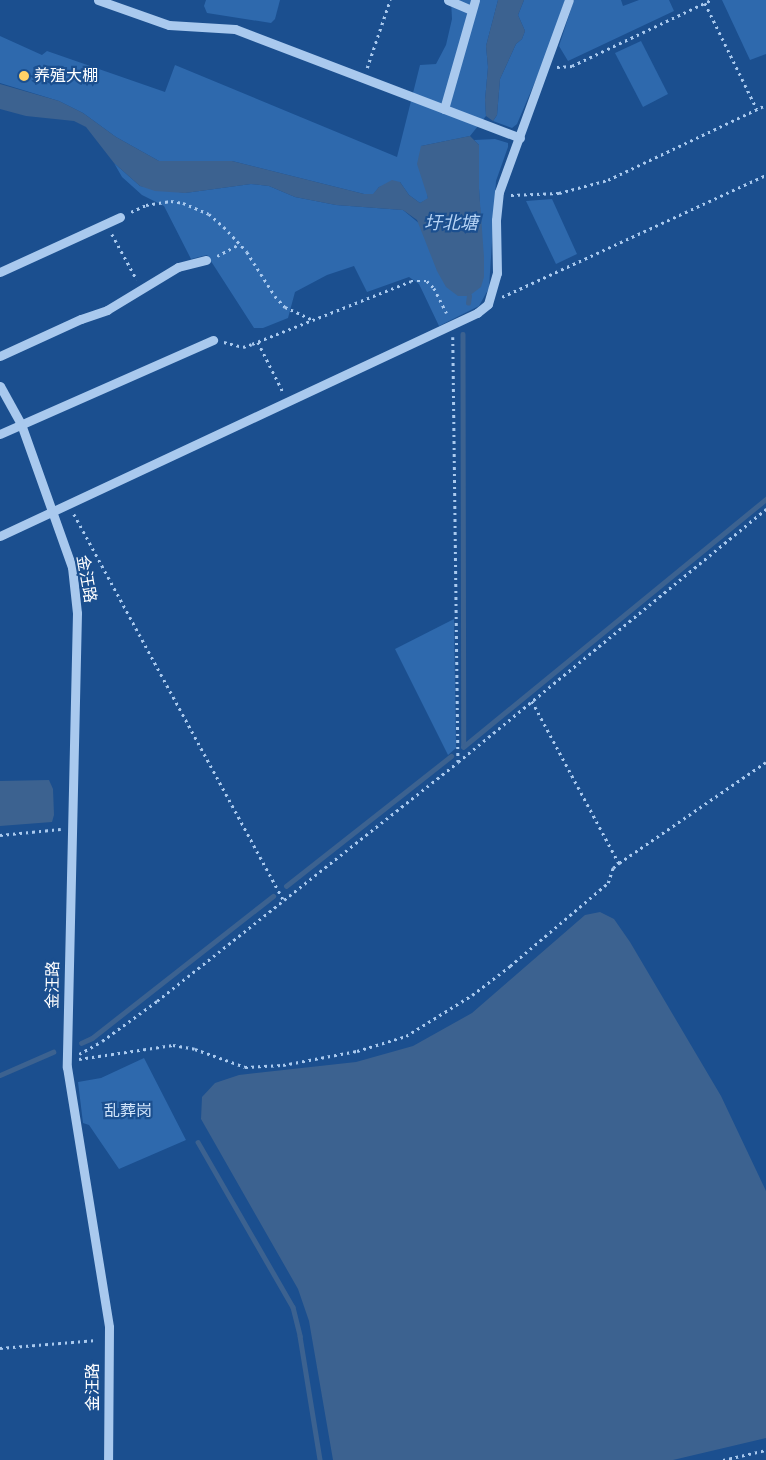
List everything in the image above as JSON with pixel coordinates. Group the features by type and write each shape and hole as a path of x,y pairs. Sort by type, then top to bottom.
{"street":[{"path":"98,0 169,25 235,29 520,138"},
{"path":"448,0 471,10"},
{"path":"444,109 475,0"},
{"path":"0,536 452,325 477,313 488,304 492,296 496,272 496,220 500,192 569,0"},
{"path":"0,272 120,217"},
{"path":"0,356 81,319 107,310 178,267 206,260"},
{"path":"0,434 213,340"},
{"name":"金汪路","path":"0,386 21,424 72,567 77,613 67,1060 109,1326 108,1460"}],"path":[{"path":"364,79 390,0"},
{"path":"546,68 572,66 711,0"},
{"path":"705,2 757,109"},
{"path":"500,192 515,196 559,193 608,180 766,105"},
{"path":"488,304 766,175"},
{"path":"120,217 146,205 171,201 183,203 209,214 240,244 254,261 275,296 285,306 312,320"},
{"path":"106,223 142,290"},
{"path":"206,260 240,244"},
{"path":"213,340 243,347 400,284 427,281 434,288 452,325 458,762"},
{"path":"258,342 288,402"},
{"path":"69,504 284,900"},
{"path":"67,1060 102,1041 157,1001 458,762 766,509"},
{"path":"532,702 620,863"},
{"path":"67,1060 173,1045 194,1049 245,1067 283,1065 357,1051 406,1036 472,995 510,966 608,883 613,868 766,762"},
{"path":"0,835 72,828"},
{"path":"0,1348 109,1339"},
{"path":"723,1460 766,1450"}],"green space":[{"path":"206,0 280,0 275,19 271,23 207,13 204,6"},
{"path":"451,0 498,0 486,46 488,67 485,100 486,116 470,136 421,146 428,199 420,203 409,195 400,182 379,187 373,195 232,161 159,161 116,137 83,113 59,101 0,83 0,36 42,55 47,51 165,92 175,65 397,157 420,65 436,64 446,45 452,19"},
{"path":"524,0 565,0 543,63 517,124 512,128 493,121 497,115 500,79 516,44 522,39 525,31 518,15"},
{"path":"574,0 621,0 623,6 639,0 669,0 674,11 568,61 559,46"},
{"path":"722,0 766,0 766,54 750,60"},
{"path":"641,41 668,94 643,107 615,53"},
{"path":"495,139 508,143 508,147 496,181 489,288 479,306 439,326 419,284 409,277 367,292 354,266 327,275 295,292 288,318 263,328 254,328 207,255 191,259 164,206 142,195 122,177 114,163 140,186 185,193 251,184 269,186 295,197 336,205 403,210 484,277 479,189 479,145 474,140"},
{"path":"552,199 577,254 556,264 526,201"},
{"path":"454,619 456,748 448,755 395,649"},
{"name":"乱葬岗","path":"144,1058 186,1140 119,1169 89,1125 83,1123 78,1082 101,1078"}],"water":[{"path":"498,0 524,0 518,15 525,31 522,39 516,44 500,79 497,115 493,121 486,116 485,100 488,67 486,46"},
{"name":"圩北塘","path":"0,84 59,101 83,113 116,137 159,161 232,161 364,194 373,194 379,187 392,180 400,182 409,195 420,203 428,198 417,164 421,146 470,136 479,145 479,189 484,257 484,277 481,287 469,296 458,296 446,287 437,271 417,220 403,210 336,205 295,197 269,186 251,184 185,193 155,191 140,186 114,163 86,127 74,121 26,116 0,109"},
{"path":"49,780 53,789 54,815 52,822 0,826 0,781"},
{"path":"600,912 614,919 630,942 721,1096 766,1191 766,1438 673,1460 333,1460 309,1321 298,1289 201,1119 202,1097 215,1083 239,1075 356,1062 413,1046 472,1013 585,915"}],"waterway":[{"path":"468,303 469,296"},
{"path":"463,334 464,746"},
{"path":"463,747 766,499"},
{"path":"286,886 451,756"},
{"path":"81,1043 92,1038 273,896"},
{"path":"0,1075 53,1052"},
{"path":"198,1142 293,1307 300,1336 320,1460"}],"place":[{"name":"养殖大棚","path":"24,76"}]}
